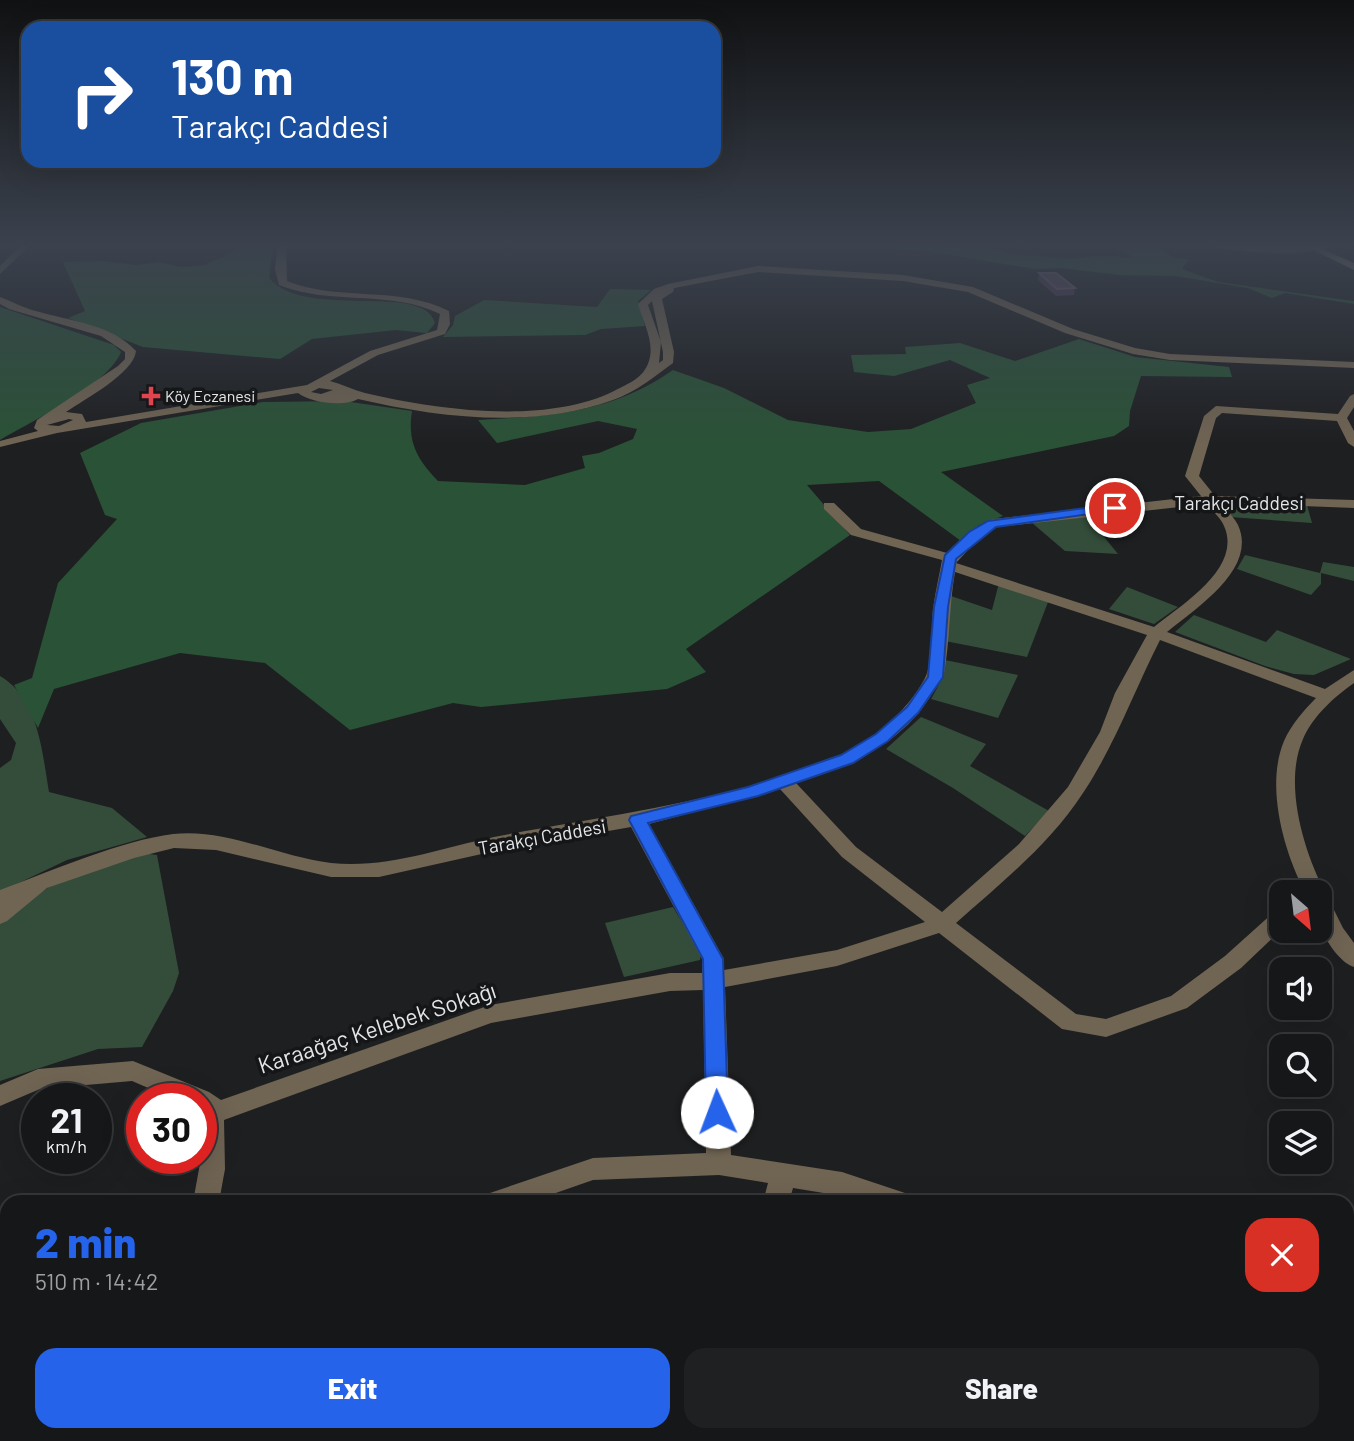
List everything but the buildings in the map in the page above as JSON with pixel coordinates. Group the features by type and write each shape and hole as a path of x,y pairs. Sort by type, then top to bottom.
{"street":[{"path":"2,445 44,421 75,412 130,360 131,351 125,344 33,311"},
{"path":"309,390 374,353 419,343 441,332 445,324 445,313 442,311"},
{"path":"309,390 322,398 367,398 467,414 538,414 599,401 645,378 669,361 670,344 658,311"},
{"path":"1022,311 1069,331 1133,351 1170,357 1354,365"},
{"path":"322,398 337,394 343,372"},
{"path":"2,445 60,430 309,390 338,388 367,398"},
{"path":"1341,418 1354,398"},
{"path":"1156,633 1217,583 1236,546 1231,525 1192,476 1210,416 1220,409 1341,418"},
{"path":"75,412 112,421"},
{"path":"44,421 42,430 60,430 80,422 75,412"},
{"path":"1341,418 1354,443"},
{"name":"Tarakçı Caddesi","path":"0,898 130,852 174,841 216,843 331,870 379,870 495,844 637,820 752,792 847,759 882,737 913,710 935,677 941,607 949,562 974,535 993,523 1089,510 1210,500 1354,504"},
{"path":"829,506 856,532 1156,633 1327,696"},
{"name":"Karaağaç Kelebek Sokağı","path":"217,1100 491,1014 670,982 713,981 837,958 942,924 1026,849 1075,791 1109,732 1124,692 1156,633"},
{"path":"1308,880 1297,855 1288,804 1290,750 1313,710 1340,683 1354,675"},
{"path":"783,781 849,852 1070,1022 1107,1028 1179,1002 1233,962 1269,926"},
{"path":"637,820 713,959 719,1164"},
{"name":"Tarakçı Caddesi","path":"0,916 9,912 40,883"},
{"path":"1332,924 1354,960"},
{"path":"0,1096 38,1079 133,1071 159,1083"},
{"path":"517,1195 593,1169 719,1164 842,1184 877,1195"},
{"path":"207,1195 211,1174"},
{"path":"778,1195 783,1174"}],"green space":[{"path":"0,311 13,311 114,345 121,352 113,365 85,390 0,440"},
{"path":"84,311 426,311 435,323 427,333 396,330 312,339 280,359 143,347 68,318"},
{"path":"464,311 641,311 645,326 601,329 585,335 443,337 453,325 455,316"},
{"path":"1079,339 1135,357 1229,367 1232,377 1141,376 1130,411 1129,426 1114,436 941,472 1003,516 979,525 961,541 879,481 807,485 850,535 686,649 706,672 667,689 481,707 453,703 350,730 265,663 180,653 54,689 38,728 14,685 32,678 58,583 117,519 105,515 80,453 141,423 263,402 344,401 412,411 413,442 425,466 438,481 525,485 585,468 582,456 599,453 633,439 637,429 598,421 497,443 478,420 580,410 627,395 673,370 724,388 788,420 868,432 911,429 976,403 967,385 990,378 950,360 894,376 854,372 851,355 906,354 905,347 960,343 1015,361"},
{"path":"1225,505 1307,505 1312,523 1230,517"},
{"path":"1087,516 1118,554 1065,551 1031,522"},
{"path":"1245,555 1320,573 1323,562 1354,567 1354,581 1321,573 1321,584 1311,595 1237,569"},
{"path":"999,583 1048,602 1027,657 945,641 951,596 992,610"},
{"path":"1127,587 1178,607 1154,624 1109,609"},
{"path":"1194,615 1266,642 1277,630 1351,659 1314,675 1294,674 1265,666 1175,632"},
{"path":"945,660 1018,675 998,718 931,699 941,681"},
{"path":"0,676 13,686 31,712 41,744 49,792 112,808 147,837 67,860 0,892 0,768 11,760 16,743 0,719"},
{"path":"921,717 986,744 970,766 1049,811 1025,836 953,788 886,749"},
{"path":"141,853 157,855 179,973 173,991 142,1047 98,1049 0,1081 0,920 49,887"},
{"path":"673,907 701,954 700,960 624,977 605,923"}],"place":[{"name":"Köy Eczanesi","path":"151,396"}],"route":[{"path":"717,1112 713,959 637,820 752,792 847,759 882,737 913,710 935,677 941,607 950,558 974,535 993,523 1115,508"}]}
